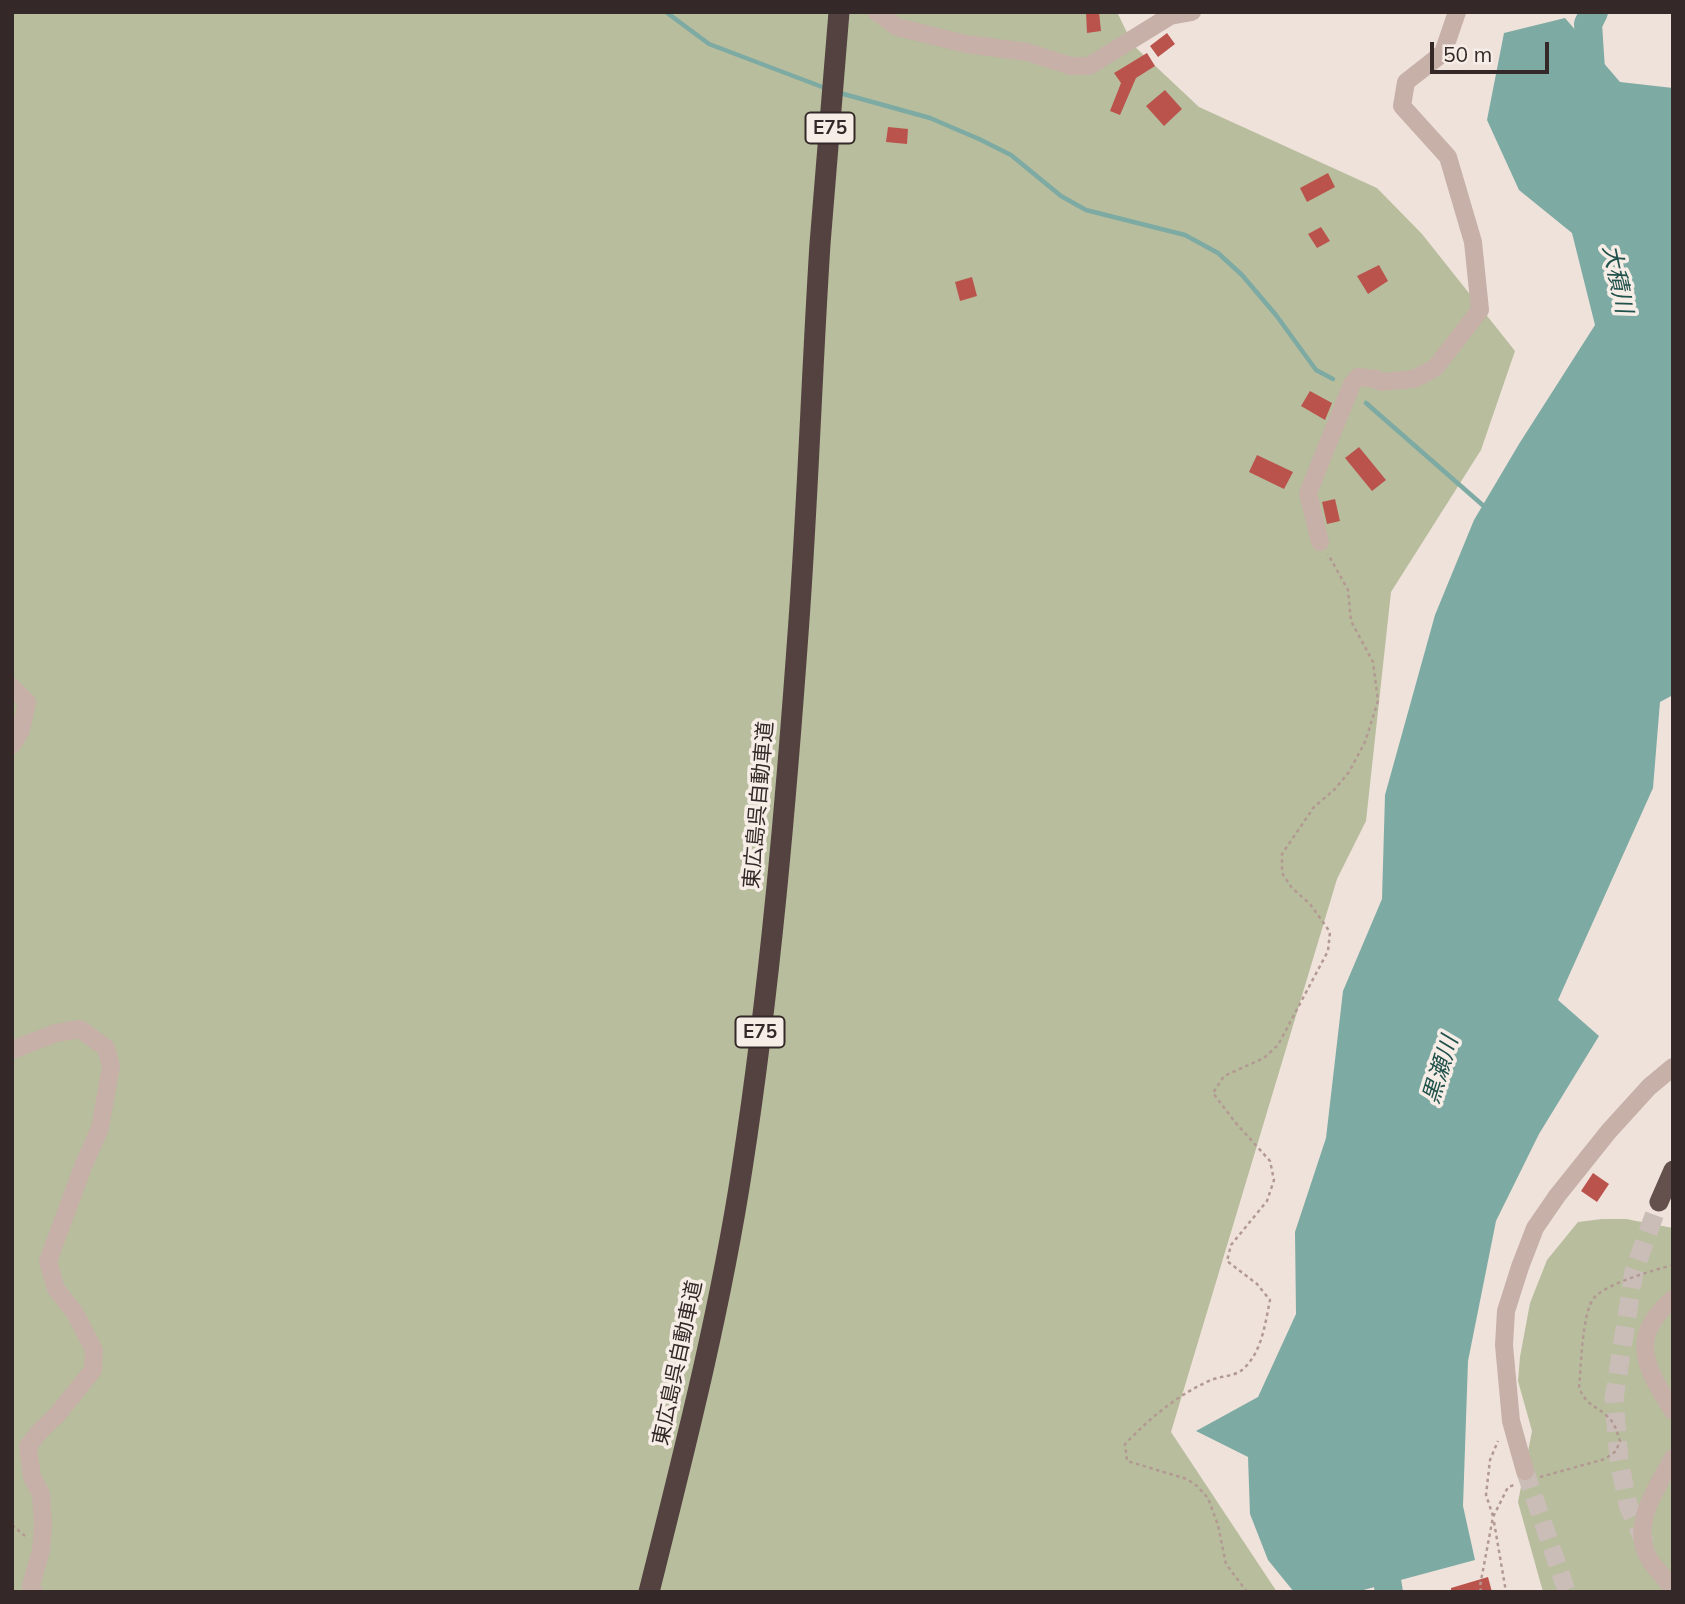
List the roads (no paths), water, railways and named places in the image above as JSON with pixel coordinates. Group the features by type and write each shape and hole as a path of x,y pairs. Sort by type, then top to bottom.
{"highway":[{"name":"東広島呉自動車道","path":"649,1592 715,1317 742,1171 764,1006 799,620 820,243 839,12"},
{"path":"1659,1202 1673,1170"}],"street":[{"path":"877,12 897,27 966,44 1027,52 1071,66 1089,65 1170,16 1192,12"},
{"path":"1320,542 1308,494 1352,384 1358,377 1381,382 1413,379 1435,368 1480,310 1473,242 1448,157 1402,106 1406,82 1443,53 1457,12"},
{"path":"12,687 27,702 20,730 12,745"},
{"path":"12,1050 56,1033 79,1029 106,1048 111,1066 100,1128 48,1261 56,1289 75,1313 94,1350 93,1370 28,1446 32,1477 41,1494 43,1526 41,1550 32,1586 34,1592"},
{"path":"1527,1478 1511,1421 1504,1345 1506,1311 1520,1267 1535,1228 1557,1196 1609,1131 1649,1087 1673,1067"},
{"path":"1673,1299 1658,1312 1646,1333 1646,1359 1653,1380 1673,1410"},
{"path":"1673,1458 1648,1504 1642,1529 1644,1547 1651,1561 1673,1588"}],"water":[{"path":"1565,18 1620,82 1673,88 1673,695 1660,702 1653,788 1558,1000 1599,1036 1539,1134 1496,1221 1468,1361 1463,1506 1475,1560 1356,1592 1294,1592 1268,1560 1250,1514 1248,1457 1196,1431 1258,1397 1296,1314 1295,1232 1326,1138 1343,991 1382,899 1385,795 1435,615 1474,520 1595,325 1572,233 1519,190 1487,120 1504,33"}],"waterway":[{"path":"666,12 709,44 825,88"},
{"name":"大積川","path":"1592,85 1588,24 1594,12"},
{"path":"840,93 930,118 1011,155 1061,196 1086,210 1185,235 1218,253 1242,275 1276,315 1316,370 1333,379"},
{"path":"1366,403 1486,508"},
{"name":"黒瀬川","path":"1381,1545 1389,1592"}],"tunnel":[{"path":"1645,1543 1628,1505 1619,1460 1614,1399 1634,1271 1659,1202"},
{"path":"1525,1471 1567,1592"}]}
